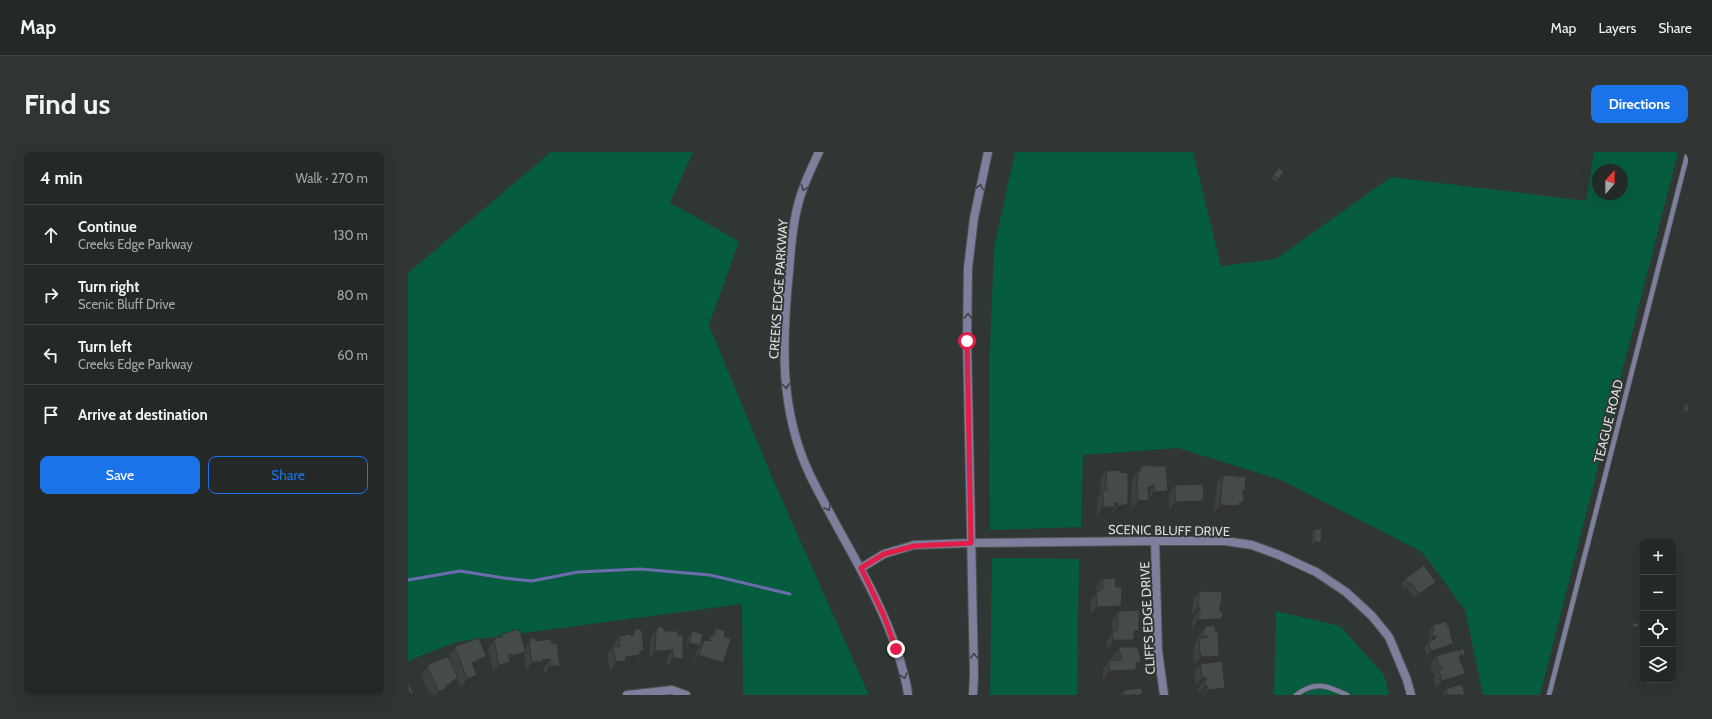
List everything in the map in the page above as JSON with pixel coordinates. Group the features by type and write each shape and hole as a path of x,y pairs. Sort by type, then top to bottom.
{"street":[{"name":"CREEKS EDGE PARKWAY","path":"819,152 797,206 793,236 784,334 784,369 788,406 796,440 810,475 861,568 884,616 896,649 908,695"},
{"path":"973,695 974,674 967,341 968,268 974,218 988,152"},
{"name":"SCENIC BLUFF DRIVE","path":"861,568 884,554 914,546 971,543 1156,541 1225,541 1252,545 1279,555 1316,572 1346,592 1362,606 1389,637 1407,680 1411,695"},
{"name":"CLIFFS EDGE DRIVE","path":"1156,541 1158,651 1164,695"},
{"path":"627,695 672,690 686,695"}],"lane":[{"name":"TEAGUE ROAD","path":"1549,695 1688,152"},
{"path":"1296,695 1307,688 1317,685 1328,686 1347,695"}],"green space":[{"path":"551,152 693,152 670,203 739,241 709,325 774,482 869,695 744,695 742,604 456,642 408,661 408,273"},
{"path":"1015,152 1193,152 1221,266 1276,259 1391,177 1586,201 1592,164 1592,200 1628,200 1628,164 1592,164 1594,152 1678,152 1540,695 1483,695 1465,610 1422,552 1281,480 1178,448 1083,455 1081,527 990,530 989,372 994,248"},
{"path":"992,558 1079,559 1077,695 990,695"},
{"path":"1276,611 1340,626 1384,675 1389,695 1274,695"}],"building":[{"path":"1279,168 1284,172 1278,179 1273,175"},
{"path":"1685,404 1688,404 1688,412 1684,411"},
{"path":"1141,466 1166,466 1168,491 1154,492 1154,485 1152,485 1152,487 1148,487 1149,500 1138,501 1138,471 1141,471"},
{"path":"1120,470 1120,472 1128,473 1128,504 1118,506 1118,503 1115,503 1115,507 1103,507 1103,490 1107,490 1105,483 1107,482 1106,471"},
{"path":"1223,475 1239,476 1240,478 1240,476 1246,477 1245,491 1243,490 1243,503 1239,503 1239,506 1220,505"},
{"path":"1203,484 1204,501 1175,502 1175,485"},
{"path":"1314,529 1322,529 1321,542 1314,542"},
{"path":"1424,565 1436,582 1419,594 1411,583 1409,584 1405,579"},
{"path":"1115,578 1116,587 1121,587 1122,589 1121,606 1097,607 1096,592 1099,592 1099,589 1103,589 1102,579"},
{"path":"1199,591 1222,592 1220,611 1223,614 1221,619 1198,620 1198,612 1200,612 1200,607 1198,607"},
{"path":"1139,610 1139,631 1134,631 1134,640 1114,640 1112,633 1118,629 1118,611"},
{"path":"1446,621 1447,625 1449,625 1453,644 1431,651 1428,642 1436,638 1436,636 1433,637 1433,625"},
{"path":"1633,622 1639,624 1638,628 1632,626"},
{"path":"659,626 664,628 664,631 678,631 678,635 683,635 683,659 673,658 673,650 655,651 656,631"},
{"path":"1205,626 1215,626 1215,631 1218,631 1219,656 1201,657 1199,651 1200,638 1208,637 1203,636"},
{"path":"716,628 725,631 724,636 731,639 723,663 699,655 704,640 712,641 709,640 710,637 713,637"},
{"path":"519,629 526,652 512,656 512,654 508,655 510,662 499,665 494,640 496,637 502,637 502,634"},
{"path":"636,629 642,631 644,650 640,651 640,655 625,657 626,661 616,662 613,647 620,646 619,636 630,634 631,636 634,635"},
{"path":"692,631 703,634 700,646 689,643"},
{"path":"479,638 486,656 472,663 477,675 467,679 455,648 456,646"},
{"path":"531,638 535,638 536,641 551,639 551,643 557,643 560,666 550,666 550,659 542,660 542,662 532,662 529,643"},
{"path":"1120,647 1138,647 1141,660 1140,663 1136,663 1136,670 1109,671 1109,660 1121,660 1121,654 1118,652"},
{"path":"1464,649 1465,655 1460,656 1462,654 1458,650"},
{"path":"1458,650 1462,654 1459,657 1465,674 1442,681 1439,671 1443,669 1437,662 1436,656"},
{"path":"446,657 449,658 458,678 446,686 447,688 439,692 427,667 431,663"},
{"path":"1222,661 1225,688 1208,690 1208,686 1205,686 1204,681 1207,680 1206,677 1202,678 1200,664"},
{"path":"409,684 414,695 408,695"},
{"path":"1462,684 1465,695 1447,695 1446,689"},
{"path":"1141,688 1143,693 1139,695 1112,695 1123,693 1125,690"}],"waterway":[{"path":"408,580 460,571 532,581 578,572 640,569 710,575 790,594"}],"route":[{"path":"896,649 884,616 861,568 884,554 914,546 971,543 967,341"}]}
